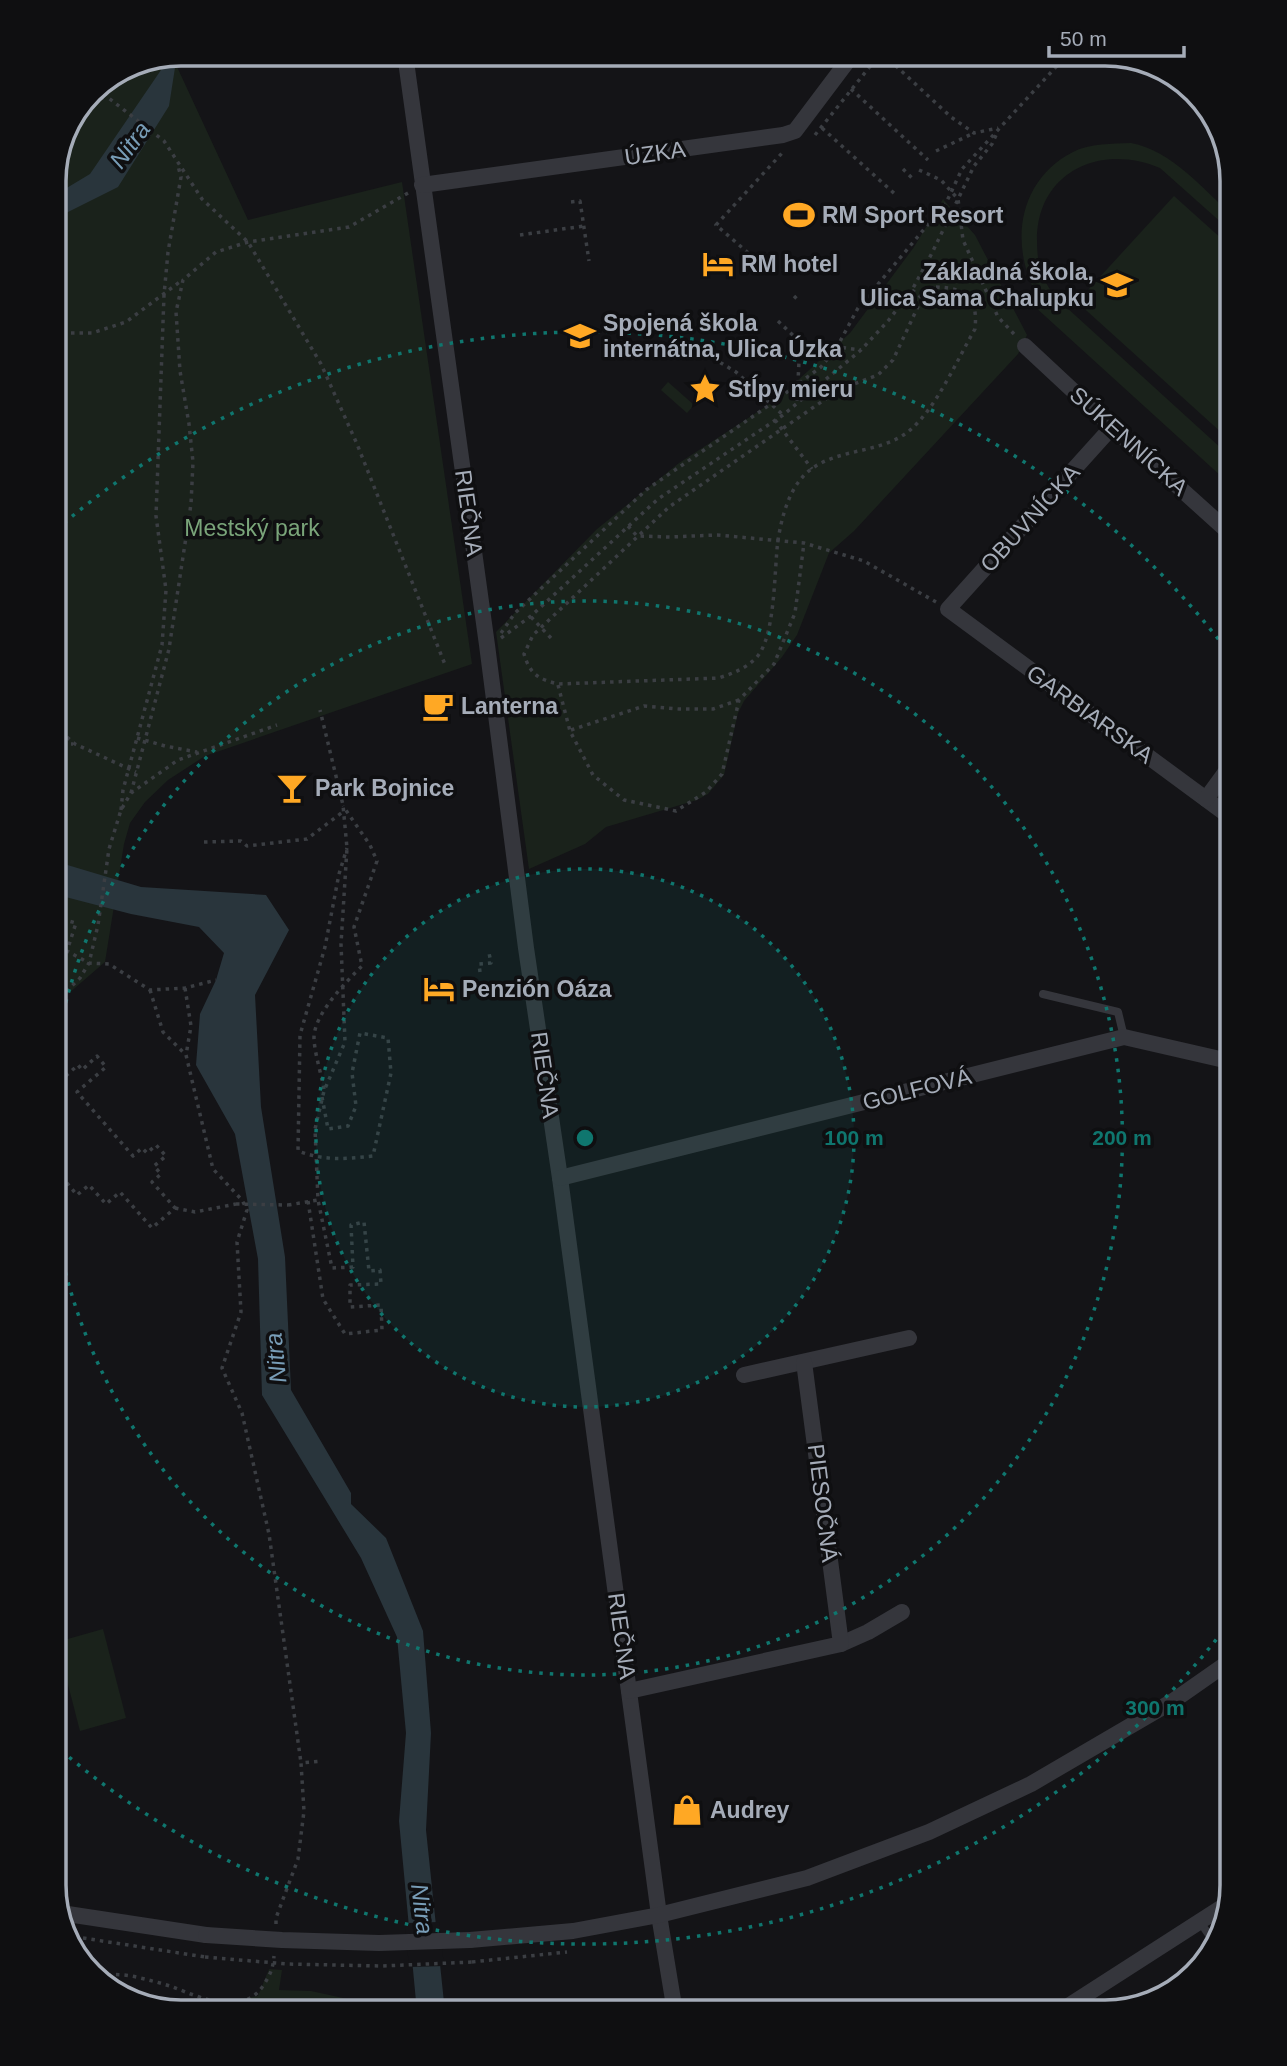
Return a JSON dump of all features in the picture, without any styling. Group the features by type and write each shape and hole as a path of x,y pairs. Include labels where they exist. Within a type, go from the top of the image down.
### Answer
{"street":[{"name":"RIEČNA","path":"407,66 659,1915 673,2000"},
{"name":"ÚZKA","path":"422,185 783,135 795,131 844,67"},
{"name":"SÚKENNÍCKA","path":"1026,346 1220,524"},
{"name":"OBUVNÍCKA","path":"948,609 1112,427"},
{"name":"GARBIARSKA","path":"948,609 1220,809"},
{"path":"1206,799 1220,780"},
{"name":"GOLFOVÁ","path":"560,1178 1124,1037 1220,1059"},
{"path":"744,1374 909,1338"},
{"name":"PIESOČNÁ","path":"804,1362 841,1644"},
{"path":"629,1691 841,1644 902,1612"},
{"path":"70,1914 206,1935 379,1943 470,1940 573,1931 659,1915 807,1878 929,1832 1031,1784 1173,1701 1220,1668"},
{"path":"1078,2000 1218,1910"}],"lane":[{"path":"1043,994 1118,1012 1124,1037"},
{"path":"1200,1922 1209,1935"}],"path":[{"path":"813,137 870,67"},
{"path":"895,67 974,134"},
{"path":"1000,128 992,144 974,166 912,290 861,350 775,421 658,499 531,616 496,641 515,613 646,490 821,367 837,347 858,309 946,203 962,169 1056,67"},
{"path":"851,89 928,160"},
{"path":"106,96 164,141 202,199 248,242 321,363 357,444 446,667"},
{"path":"822,128 896,195"},
{"path":"936,151 974,134 1000,128"},
{"path":"761,264 716,225 788,147"},
{"path":"67,991 80,978 89,963 98,925 109,849 162,646 166,590 156,516 164,295 168,252 181,177 177,161"},
{"path":"903,169 912,178"},
{"path":"919,170 941,180 958,198 963,240 998,317 1026,346"},
{"path":"67,333 92,333 126,322 216,252 248,242 349,227 422,185"},
{"path":"571,202 580,201 589,261"},
{"path":"520,235 584,226"},
{"path":"820,267 825,272"},
{"path":"121,810 131,793 169,649 191,504 193,462 180,372 176,312 183,280"},
{"path":"936,287 953,288 970,297 976,313 975,329 926,415 908,432 882,446 839,455 812,468 795,486 784,510 778,540 769,632 758,657 741,670 719,678 558,684 544,680 529,669 524,654 533,635 669,507 840,389 878,375 893,360 922,298 936,287"},
{"path":"912,290 922,298"},
{"path":"794,296 799,301"},
{"path":"778,321 800,342 861,350"},
{"path":"797,402 800,342"},
{"path":"691,345 736,372 783,415"},
{"path":"775,421 812,468"},
{"path":"628,526 637,536 717,534 804,542 864,561 948,609"},
{"path":"570,731 644,706 713,709 738,700 775,663 795,613 804,542"},
{"path":"531,616 551,638"},
{"path":"558,684 570,731 593,775 624,800 676,811 706,792 722,774 738,700"},
{"path":"308,1201 323,1299 345,1334 383,1330 381,1305 350,1307 350,1285 381,1284 380,1270 369,1271 364,1222 351,1225 353,1267 332,1268 318,1200 315,1129 324,1091 345,1042 341,944 347,848 343,808 320,710"},
{"path":"131,793 178,760 277,724"},
{"path":"67,737 75,744 136,772"},
{"path":"137,738 200,752"},
{"path":"67,744 75,744"},
{"path":"204,842 240,841 247,846 307,839 343,808"},
{"path":"324,1091 314,1037 318,1021 343,984 362,966 354,927 377,861 370,845 343,808"},
{"path":"322,1097 327,1129 348,1126 356,1106 352,1073 360,1033 388,1038 391,1073 373,1156 339,1160 315,1157 298,1151 300,1035 325,947 339,874 347,848"},
{"path":"67,920 76,923 67,951 89,963 109,964 150,990 185,988 216,980"},
{"path":"480,972 479,964 491,963 489,953"},
{"path":"185,988 191,1026 186,1055 213,1169 242,1200 247,1210 237,1242 240,1312 222,1368 242,1413 269,1534 301,1763 304,1811 298,1859 276,1918"},
{"path":"150,990 163,1032 186,1055"},
{"path":"66,1075 78,1065 82,1070 97,1056 106,1067 77,1092 133,1156 142,1148 147,1153 156,1145 166,1156 154,1167 161,1174 152,1182 175,1208 195,1212 236,1204 288,1205 318,1200"},
{"path":"66,1182 77,1195 89,1185 106,1204 120,1192 152,1228 175,1208"},
{"path":"301,1763 322,1761"},
{"path":"83,1938 205,1958 287,1964 472,1962 567,1952"},
{"path":"247,1999 258,1993 273,1970"},
{"path":"110,1974 133,1976 206,1999"}],"green space":[{"name":"Mestský park","path":"177,66 248,220 402,182 472,664 205,756 168,780 145,802 130,823 124,844 105,962 67,995 67,174 70,152 78,131 90,112 106,95 124,82 145,73"},
{"path":"1131,143 1146,147 1173,162 1220,204 1220,221 1160,168 1138,161 1116,159 1096,162 1077,169 1061,180 1048,196 1040,216 1037,240 1044,280 1054,296 1220,447 1220,475 1034,306 1037,295 1023,256 1022,235 1030,196 1040,179 1055,164 1073,152 1101,144"},
{"path":"1174,196 1220,237 1220,431 1077,302"},
{"path":"943,199 975,235 1027,335 1018,354 854,531 829,553 797,635 744,701 738,713 724,775 708,794 697,800 606,827 585,844 529,869 496,632 597,529 679,463 776,400 850,333 914,247"},
{"path":"668,382 694,405 687,413 661,390"},
{"path":"103,1629 126,1718 80,1731 66,1677 66,1639"},
{"path":"269,1969 282,1970 279,1990 311,1991 349,1999 240,1999 258,1996"}],"water":[{"name":"Nitra","path":"175,66 169,106 118,187 67,213 67,188 90,174 161,70"},
{"name":"Nitra","path":"67,865 141,887 266,895 289,930 255,995 261,1107 285,1257 291,1390 351,1493 351,1504 386,1538 423,1631 431,1733 426,1830 444,1999 416,1999 399,1821 406,1733 397,1637 361,1558 262,1395 258,1259 235,1134 196,1065 200,1014 216,980 224,953 199,927 131,914 67,897"}],"pier":[{"path":"439,1922 444,1966 409,1967 405,1923"}],"place":[{"name":"RM Sport Resort","path":"799,215"},
{"name":"RM hotel","path":"718,264"},
{"name":"Základná škola, Ulica Sama Chalupku","path":"1117,285"},
{"name":"Spojená škola internátna, Ulica Úzka","path":"580,336"},
{"name":"Stĺpy mieru","path":"705,389"},
{"name":"Lanterna","path":"438,706"},
{"name":"Park Bojnice","path":"292,788"},
{"name":"Penzión Oáza","path":"439,989"},
{"name":"Audrey","path":"687,1810"}]}
